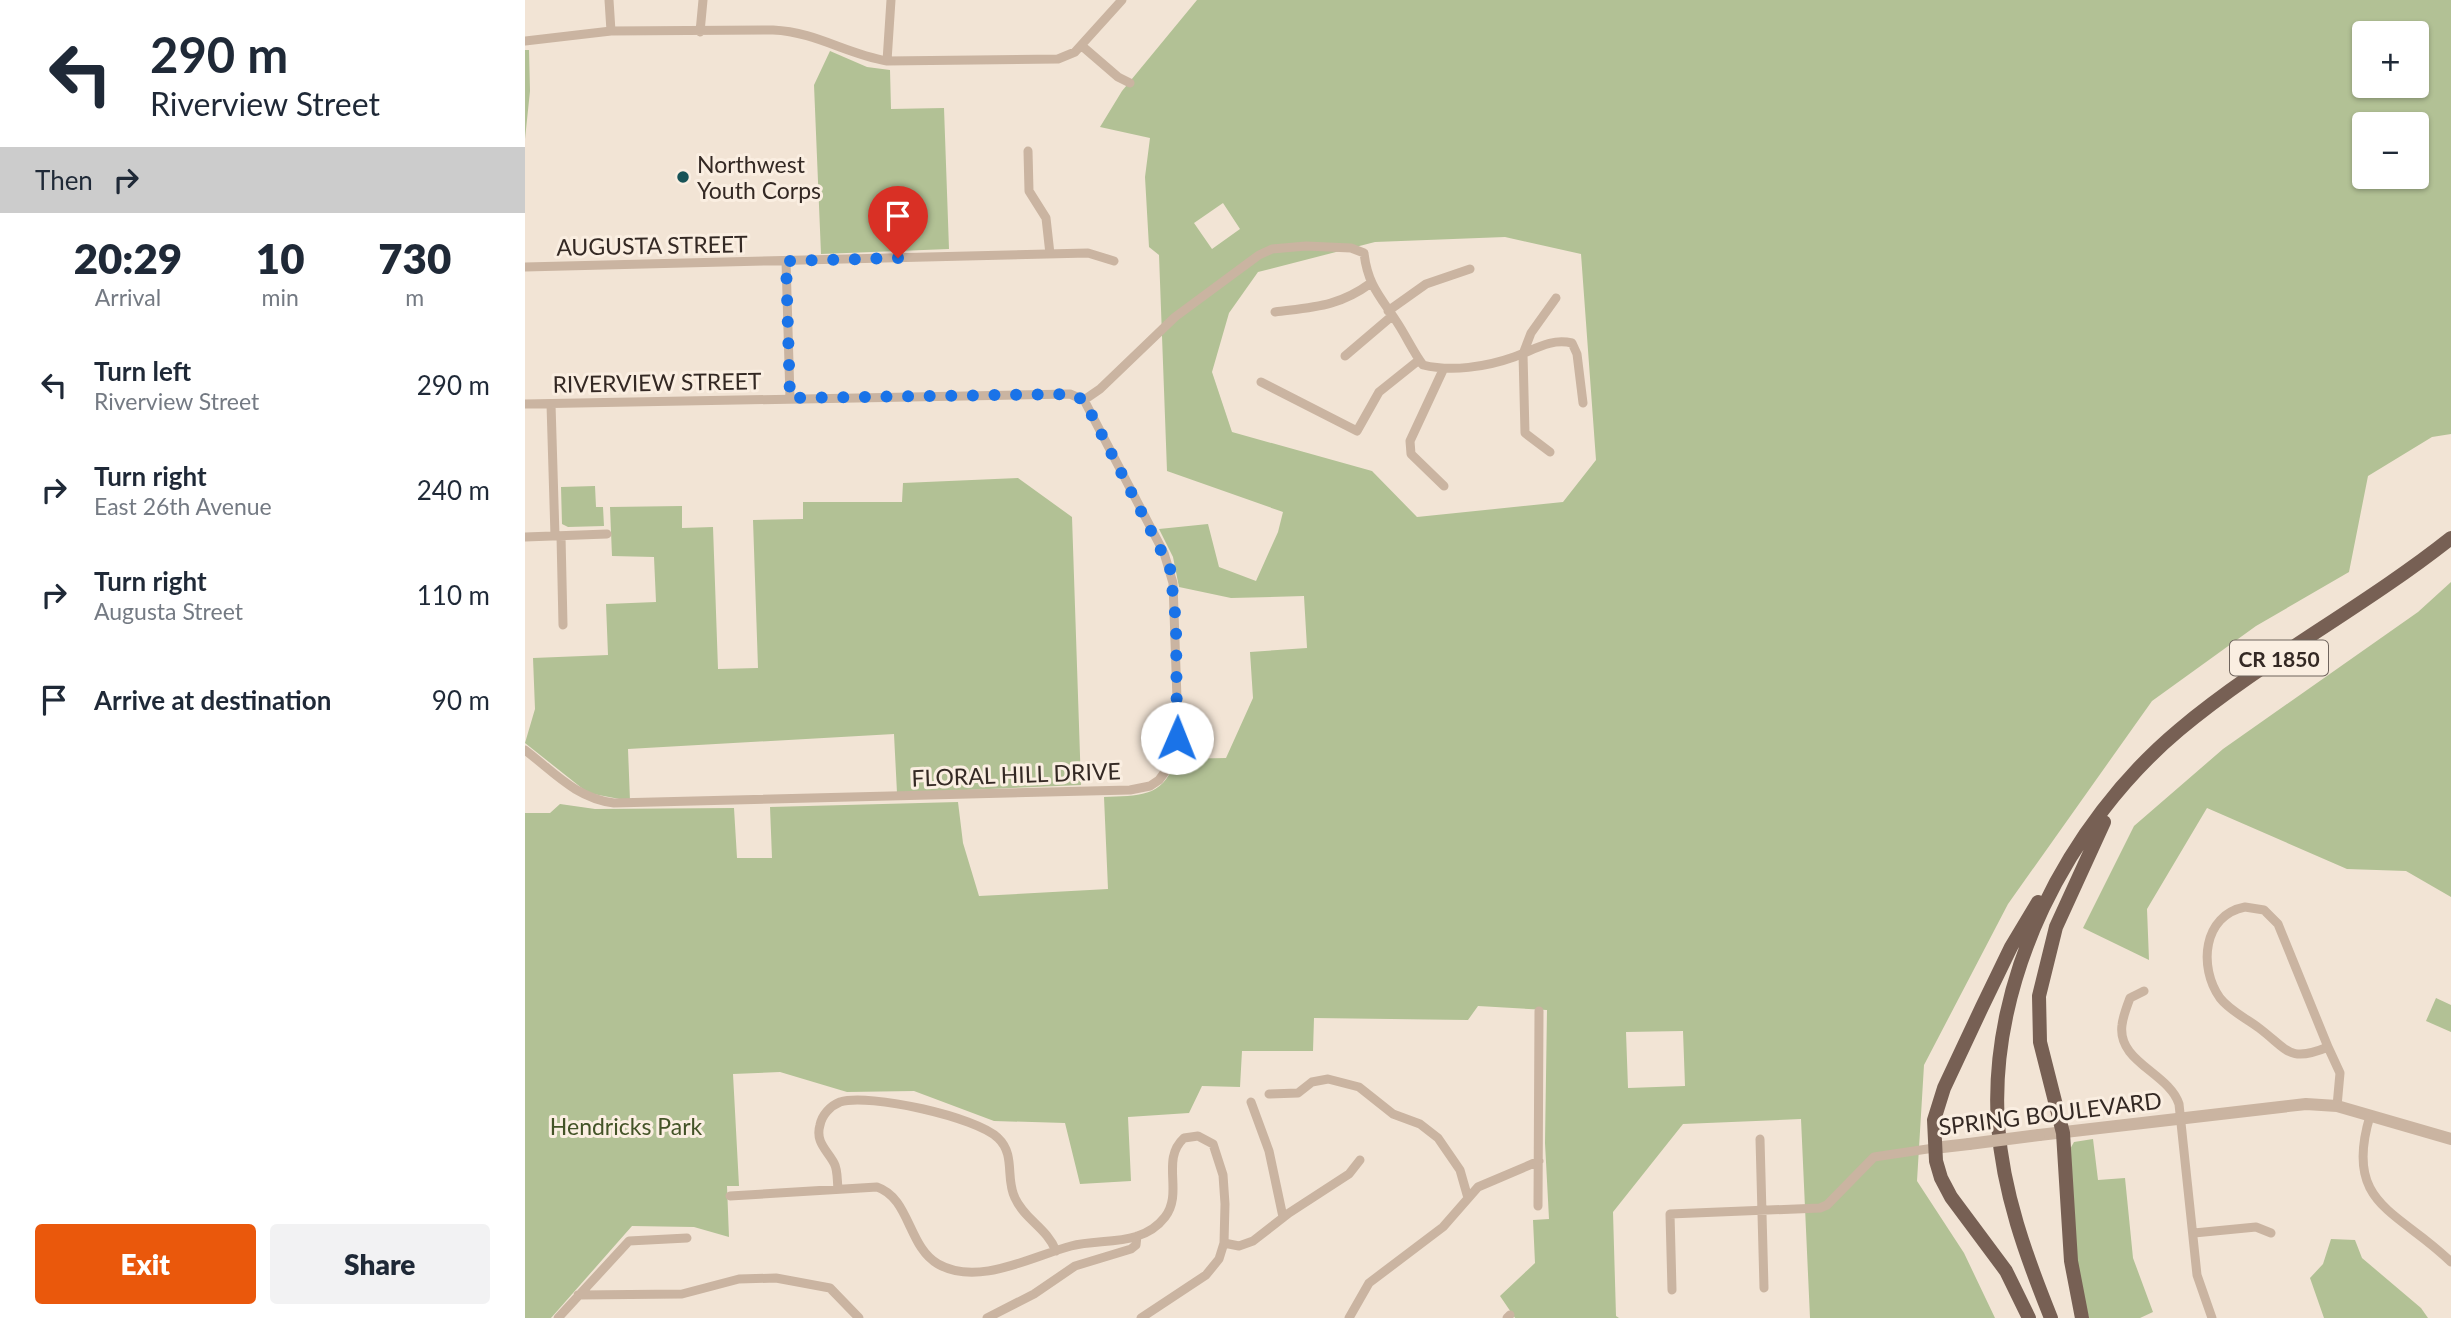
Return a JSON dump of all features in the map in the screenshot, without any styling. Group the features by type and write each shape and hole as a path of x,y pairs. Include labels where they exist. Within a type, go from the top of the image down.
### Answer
{"main road":[{"name":"CR 1850","path":"2051,1318 2028,1257 2005,1172 1997,1101 2003,1034 2031,939 2066,864 2118,792 2169,738 2207,708 2451,538"},
{"path":"2082,1318 2071,1262 2063,1133 2040,1042 2042,978 2066,900 2118,792"},
{"path":"2029,1318 2005,1271 1951,1197 1941,1178 1934,1148 1934,1120 1944,1087 2011,947 2066,864"}],"street":[{"path":"609,0 611,31"},
{"path":"700,32 703,0"},
{"path":"887,61 891,0"},
{"path":"525,41 611,31 798,31 870,58 887,61 1047,60 1067,56 1082,46 1122,0"},
{"path":"1082,46 1118,78 1130,83"},
{"path":"1028,151 1029,191 1046,218 1050,254"},
{"path":"1084,400 1100,389 1175,317 1259,255 1272,249 1306,246 1352,248 1363,253 1371,283 1423,365 1443,370 1492,363 1550,342 1571,343 1577,354 1583,403"},
{"name":"AUGUSTA STREET","path":"525,267 1088,253 1114,261"},
{"path":"786,261 790,398"},
{"path":"1345,356 1389,313 1426,284 1470,269"},
{"path":"1275,312 1336,303 1349,299 1371,283"},
{"path":"1550,453 1525,433 1523,354 1531,333 1556,298"},
{"path":"1261,382 1357,431 1379,392 1419,360"},
{"path":"1443,370 1410,441 1411,454 1444,486"},
{"name":"RIVERVIEW STREET","path":"525,404 1070,394 1084,400"},
{"name":"FLORAL HILL DRIVE","path":"525,750 573,790 596,800 614,803 1130,790 1150,786 1167,769 1178,728 1173,583 1164,553 1084,400"},
{"path":"551,404 563,625"},
{"path":"525,537 607,534"},
{"path":"2329,1047 2307,1056 2288,1052 2221,998 2207,967 2207,949 2216,925 2231,910 2264,910 2278,924 2340,1073 2337,1106"},
{"path":"2144,991 2130,998 2121,1026 2124,1044 2175,1093 2181,1119 2200,1291 2212,1318"},
{"path":"1538,1206 1539,1011"},
{"path":"1269,1094 1298,1093 1313,1082 1328,1079 1359,1087 1393,1114 1425,1127 1438,1138 1460,1170 1468,1198"},
{"path":"838,1189 837,1170 819,1136 820,1122 830,1108 852,1101 901,1104 943,1113 987,1130 1004,1144 1009,1154 1014,1195 1027,1216 1047,1232 1056,1251"},
{"path":"1251,1102 1269,1151 1283,1217"},
{"name":"SPRING BOULEVARD","path":"1672,1290 1670,1214 1820,1208 1827,1205 1874,1157 2292,1105 2337,1106 2451,1139"},
{"path":"2370,1116 2363,1140 2362,1162 2369,1190 2386,1211 2451,1262"},
{"path":"730,1196 870,1187 887,1192 923,1251 946,1268 1002,1268 1056,1251 1137,1236 1154,1228 1171,1206 1175,1148 1184,1138 1198,1136 1213,1144 1220,1161 1225,1204 1224,1243 1219,1259 1206,1275 1141,1318"},
{"path":"1759,1139 1764,1288"},
{"path":"1224,1243 1245,1245 1349,1174 1360,1160"},
{"path":"1349,1318 1369,1283 1443,1227 1478,1187 1493,1178 1539,1161"},
{"path":"2194,1233 2256,1227 2271,1233"},
{"path":"987,1318 1034,1294 1075,1266 1131,1249 1136,1245 1137,1236"},
{"path":"558,1318 629,1241 687,1238"},
{"path":"578,1295 682,1294 739,1279 776,1278 830,1288 859,1318"}],"green space":[{"name":"Hendricks Park","path":"1197,0 2451,0 2451,434 2432,437 2368,476 2349,572 2256,626 2152,701 2008,904 1924,1065 1917,1181 1964,1253 1995,1318 1810,1318 1801,1119 1683,1124 1613,1212 1616,1316 1619,1318 1515,1318 1500,1296 1535,1263 1533,1220 1549,1219 1545,1143 1547,1010 1478,1006 1468,1020 1314,1018 1313,1051 1242,1051 1240,1087 1202,1086 1189,1113 1128,1117 1131,1181 1080,1184 1065,1123 994,1121 914,1091 847,1092 780,1072 733,1074 739,1186 727,1186 729,1237 694,1227 632,1226 551,1318 525,1318 525,813 550,813 560,804 595,809 734,808 737,858 772,858 770,807 958,802 963,843 979,896 1108,889 1104,797 1139,795 1157,788 1171,772 1176,759 1226,758 1253,698 1250,652 1307,648 1304,596 1231,598 1179,587 1173,557 1159,529 1208,524 1219,567 1256,581 1278,532 1283,512 1167,471 1159,255 1149,247 1145,177 1150,138 1100,127 1122,91","holes":["1223,203 1240,229 1212,249 1194,223","1505,237 1581,254 1596,460 1563,502 1417,517 1372,471 1232,432 1212,372 1229,313 1258,272 1375,242","1683,1031 1685,1086 1628,1088 1626,1032"]},
{"path":"525,50 529,50 530,91 525,139"},
{"path":"830,51 867,67 890,70 891,109 944,108 949,249 821,254 814,85"},
{"path":"1018,478 1072,517 1081,785 897,793 894,734 628,749 630,801 588,793 525,743 535,709 533,658 608,655 606,604 656,602 654,557 612,556 610,507 682,506 682,528 713,527 718,669 758,668 753,520 803,519 803,502 902,502 903,483"},
{"path":"595,486 596,507 603,507 604,526 568,527 562,524 561,487"},
{"path":"2451,582 2451,897 2406,871 2347,869 2207,808 2147,909 2149,960 2083,928 2134,826 2223,749 2418,612"},
{"path":"2436,998 2451,1005 2451,1032 2426,1021"},
{"path":"2093,1139 2098,1180 2125,1178 2133,1258 2153,1312 2140,1318 2089,1318 2077,1256 2069,1151 2074,1142"},
{"path":"2331,1239 2355,1240 2362,1258 2421,1308 2428,1318 2324,1318 2310,1278 2323,1264"}],"place":[{"name":"Northwest Youth Corps","path":"683,177"}],"route":[{"path":"898,258 786,261 790,398 1070,394 1084,400 1170,568 1176,622 1177,738"}]}
